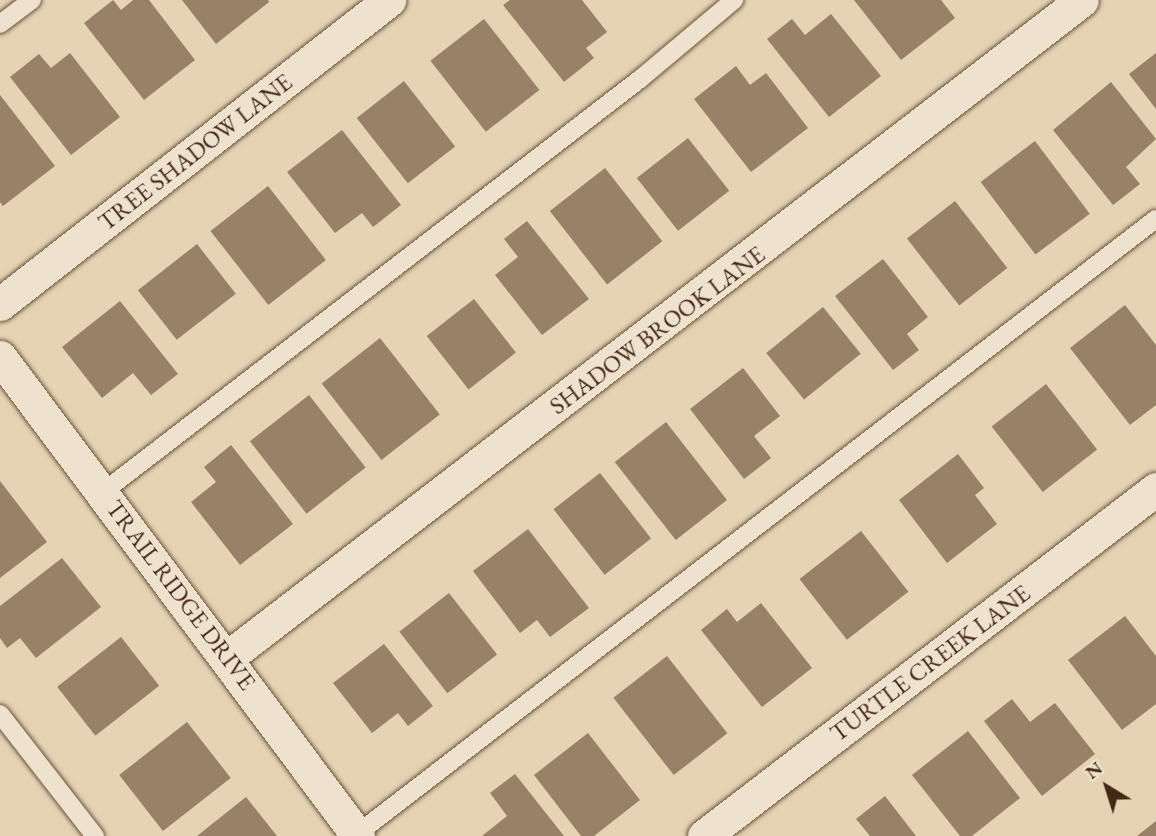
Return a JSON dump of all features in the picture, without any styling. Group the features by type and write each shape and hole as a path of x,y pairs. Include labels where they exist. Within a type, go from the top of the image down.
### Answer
{"street":[{"name":"TREE SHADOW LANE","path":"0,304 389,0"},
{"name":"SHADOW BROOK LANE","path":"228,657 1082,0"},
{"name":"TRAIL RIDGE DRIVE","path":"0,357 228,657 358,835"},
{"name":"TURTLE CREEK LANE","path":"704,836 1156,489"}],"lane":[{"path":"0,24 32,0"},
{"path":"103,492 640,79 734,0"},
{"path":"358,835 1156,219"},
{"path":"0,714 95,836"}],"building":[{"path":"113,0 121,10 133,0 149,0 195,60 144,100 84,23"},
{"path":"182,0 268,0 269,2 216,44"},
{"path":"510,0 582,0 607,32 586,48 594,58 564,82 503,5"},
{"path":"854,0 941,0 955,18 901,60"},
{"path":"831,14 881,76 829,117 767,39 792,19 805,35"},
{"path":"484,19 539,90 486,132 430,61"},
{"path":"70,53 120,117 71,155 10,77 39,54 51,68"},
{"path":"1156,53 1156,109 1129,74"},
{"path":"736,66 750,85 766,73 808,128 751,172 694,99"},
{"path":"404,81 455,146 408,183 357,118"},
{"path":"1111,82 1156,139 1126,167 1140,184 1113,205 1053,130"},
{"path":"0,95 55,166 3,206 0,202"},
{"path":"342,130 401,205 373,227 362,213 335,233 287,172"},
{"path":"688,138 729,191 678,231 637,178"},
{"path":"1035,141 1090,214 1035,255 981,182"},
{"path":"605,168 662,241 607,284 550,211"},
{"path":"268,186 326,260 268,305 210,231"},
{"path":"955,201 1007,268 959,306 907,239"},
{"path":"527,221 589,299 542,335 495,275 518,257 504,239"},
{"path":"197,244 236,294 177,340 138,290"},
{"path":"883,259 928,317 907,334 919,350 893,370 835,296"},
{"path":"474,299 516,353 469,390 427,336"},
{"path":"120,301 178,374 151,395 133,373 102,398 62,347"},
{"path":"1125,305 1156,345 1156,405 1130,425 1070,348"},
{"path":"823,307 861,354 804,400 766,353"},
{"path":"380,338 440,414 381,460 322,384"},
{"path":"743,368 780,416 754,436 771,458 744,479 690,409"},
{"path":"1046,384 1097,449 1043,492 992,426"},
{"path":"309,395 366,467 307,514 250,441"},
{"path":"666,422 727,500 676,540 615,462"},
{"path":"231,445 293,524 240,565 191,502 216,482 204,467"},
{"path":"958,454 984,488 975,495 997,524 947,563 899,500"},
{"path":"600,473 651,538 605,575 554,509"},
{"path":"0,481 47,542 0,578"},
{"path":"528,529 589,608 550,637 537,620 520,633 473,571"},
{"path":"861,531 908,592 847,640 800,579"},
{"path":"62,558 101,607 36,658 20,638 7,648 0,638 0,606"},
{"path":"449,593 497,654 447,693 399,632"},
{"path":"761,603 812,668 762,707 701,630 727,609 737,622"},
{"path":"1125,616 1156,656 1156,704 1122,730 1068,660"},
{"path":"121,637 159,686 95,736 57,687"},
{"path":"384,644 433,706 408,726 398,713 372,733 333,683"},
{"path":"667,656 727,733 674,775 613,698"},
{"path":"1012,699 1030,722 1055,703 1095,754 1042,796 984,721"},
{"path":"187,722 231,778 163,831 119,775"},
{"path":"968,731 1020,798 972,836 960,836 912,775"},
{"path":"588,733 640,800 594,836 581,836 534,775"},
{"path":"515,774 564,836 482,836 507,816 490,793"},
{"path":"885,796 916,836 870,836 856,819"},
{"path":"246,797 277,836 197,836"},
{"path":"1156,821 1156,836 1137,836"}]}
